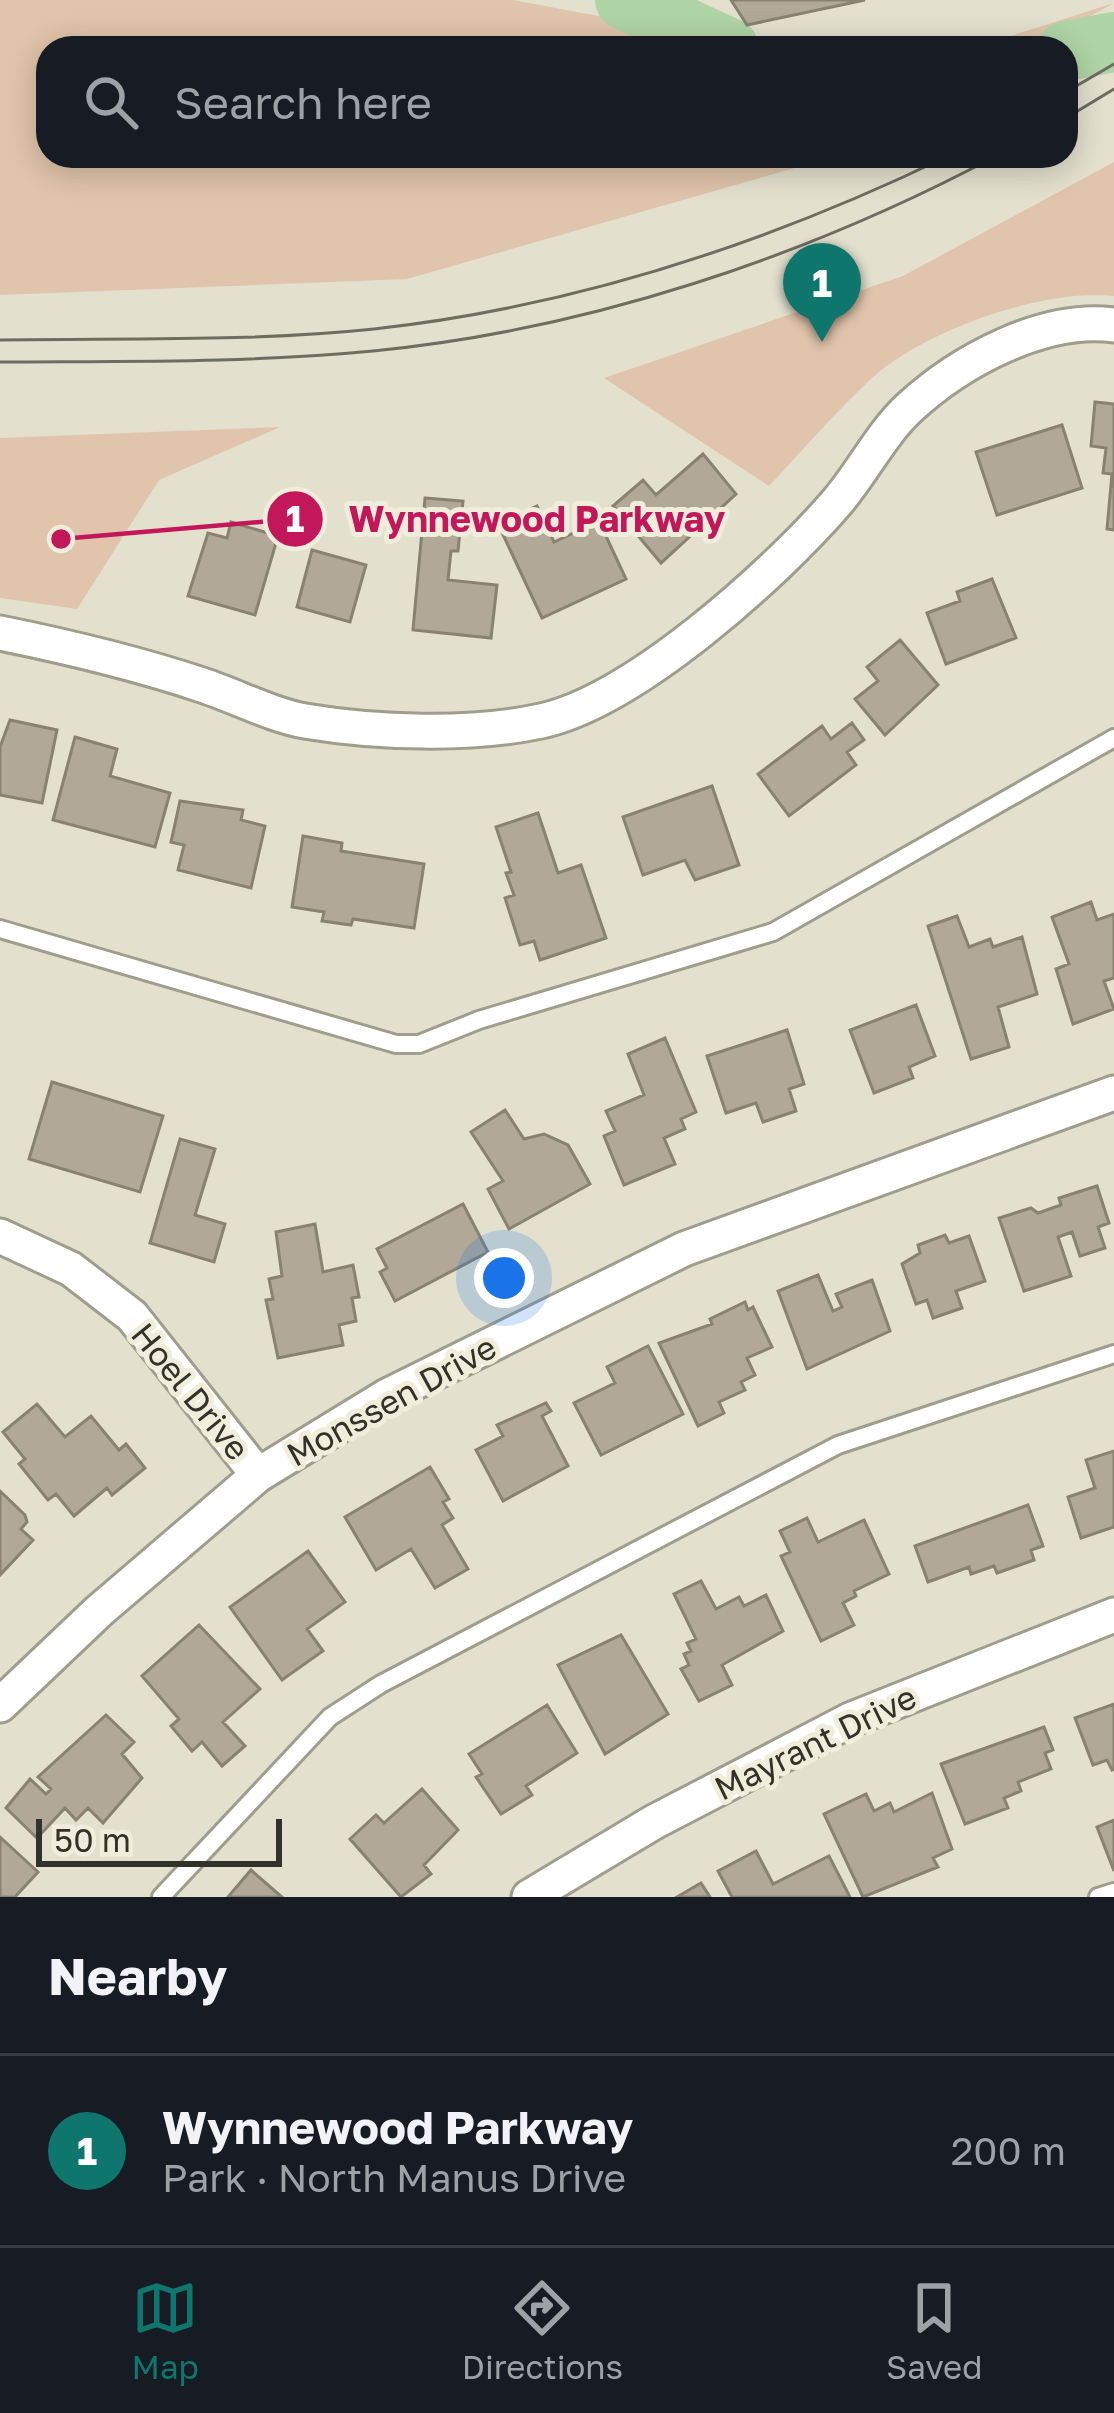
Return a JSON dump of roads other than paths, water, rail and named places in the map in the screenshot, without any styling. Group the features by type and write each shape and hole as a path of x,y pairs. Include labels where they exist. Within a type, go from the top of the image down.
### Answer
{"street":[{"path":"0,633 79,649 303,721 473,732 543,721 587,707 710,623 785,557 837,501 908,409 960,372 1021,337 1114,325"},
{"name":"Monssen Drive","path":"0,1705 99,1611 258,1475 387,1396 684,1249 1114,1093"},
{"name":"Hoel Drive","path":"0,1236 71,1269 132,1316 258,1475"},
{"name":"Mayrant Drive","path":"529,1897 654,1822 852,1719 1114,1615"}],"lane":[{"path":"0,929 397,1044 419,1044 479,1020 773,932 1114,738"},
{"path":"160,1897 330,1717 381,1684 838,1445 1114,1354"},
{"path":"1098,1897 1114,1892"}],"waterway":[{"path":"625,0 703,36"},
{"path":"1078,49 1114,42"}],"tram line":[{"path":"1078,85 1114,64"},
{"path":"1078,111 1114,89"},
{"path":"0,340 234,338 449,319 596,288 668,267 810,217 922,168"},
{"path":"0,362 326,355 454,341 534,326 615,307 772,257 972,168"}],"place":[{"name":"Wynnewood Parkway","path":"822,342"},
{"name":"Wynnewood Parkway","path":"61,539"}]}
